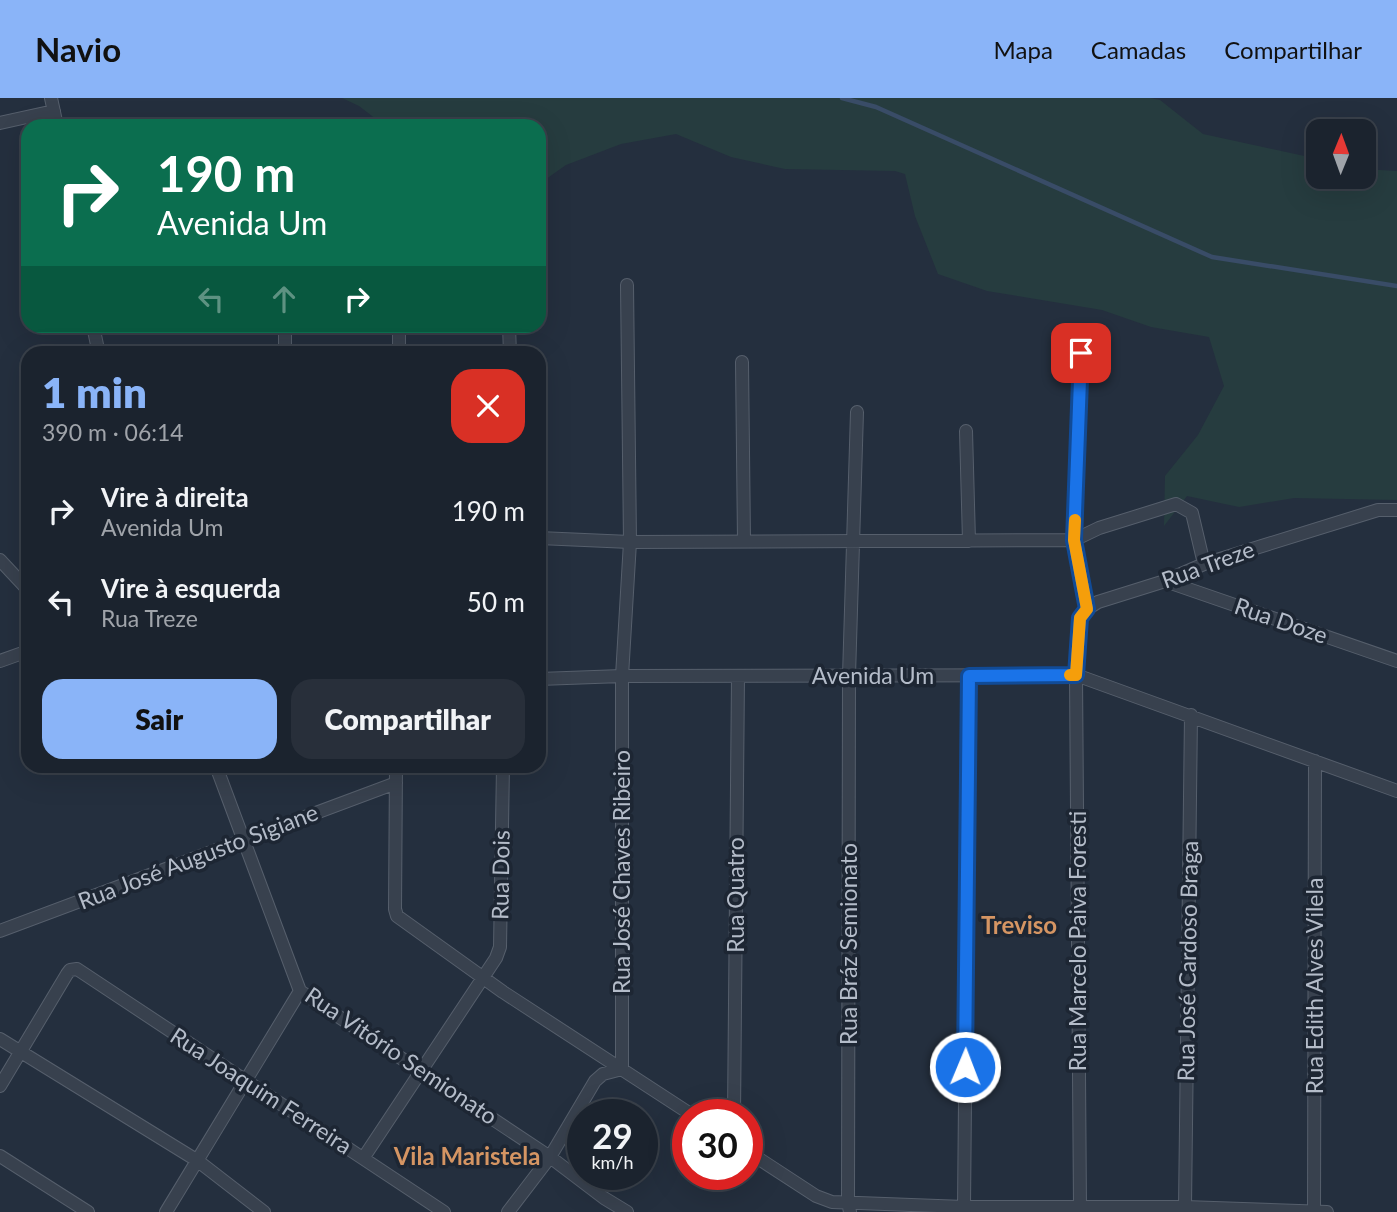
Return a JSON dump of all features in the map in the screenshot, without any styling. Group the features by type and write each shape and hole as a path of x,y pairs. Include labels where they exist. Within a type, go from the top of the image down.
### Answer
{"street":[{"path":"0,122 53,105"},
{"name":"Rua José Chaves Ribeiro","path":"622,1069 622,676 631,542 627,285"},
{"path":"1076,675 1080,618 1087,609 1074,540 1081,353"},
{"path":"742,362 744,541"},
{"name":"Rua Bráz Semionato","path":"849,1207 849,676 856,412"},
{"path":"966,431 969,541"},
{"path":"546,538 631,542 1074,540 1099,528 1176,504 1192,513 1204,564"},
{"name":"Rua Treze","path":"1087,609 1098,602 1165,581 1204,564 1378,510 1397,510"},
{"path":"0,560 21,582"},
{"name":"Rua Doze","path":"1165,581 1397,661"},
{"path":"0,661 21,654"},
{"name":"Avenida Um","path":"546,679 622,676 1076,675 1397,791"},
{"name":"Rua Marcelo Paiva Foresti","path":"1076,675 1080,1207"},
{"name":"Rua Quatro","path":"734,1099 738,676"},
{"path":"964,1207 969,676"},
{"name":"Rua José Cardoso Braga","path":"1185,1207 1191,715"},
{"name":"Rua Edith Alves Vilela","path":"1314,1212 1315,761"},
{"name":"Rua Vitório Semionato","path":"219,773 300,990 550,1157 627,1212"},
{"path":"396,773 397,916 484,979 672,1102"},
{"name":"Rua Dois","path":"364,1157 484,979 500,947 503,773"},
{"name":"Rua José Augusto Sigiane","path":"0,931 396,783"},
{"name":"Rua Joaquim Ferreira","path":"22,1051 66,974 70,970 77,970 444,1212"},
{"path":"166,1212 300,990"},
{"path":"0,1039 198,1161 264,1212"},
{"path":"0,1086 22,1051"},
{"path":"508,1212 550,1157 595,1081 603,1074 622,1069"},
{"path":"0,1156 88,1212"},
{"path":"763,1161 816,1196 849,1207 1185,1207 1327,1212"}],"green space":[{"path":"342,98 1150,98 1160,100 1203,134 1306,156 1306,189 1376,189 1376,170 1397,171 1397,500 1294,498 1239,507 1187,496 1164,526 1165,476 1198,435 1224,386 1209,337 1151,327 1102,310 987,291 938,274 915,216 905,174 895,171 785,169 731,157 676,134 621,144 566,165 546,179 546,119 376,119 359,106"}],"waterway":[{"path":"842,98 876,107 1212,257 1397,286"}],"slow traffic":[{"path":"1070,675 1076,675 1080,618 1087,609 1074,540 1075,520"}],"district":[{"name":"Treviso","path":"1019,926"},
{"name":"Vila Maristela","path":"467,1157"}],"route":[{"path":"965,1067 969,676 1076,675 1080,618 1087,609 1074,540 1081,353"}]}
